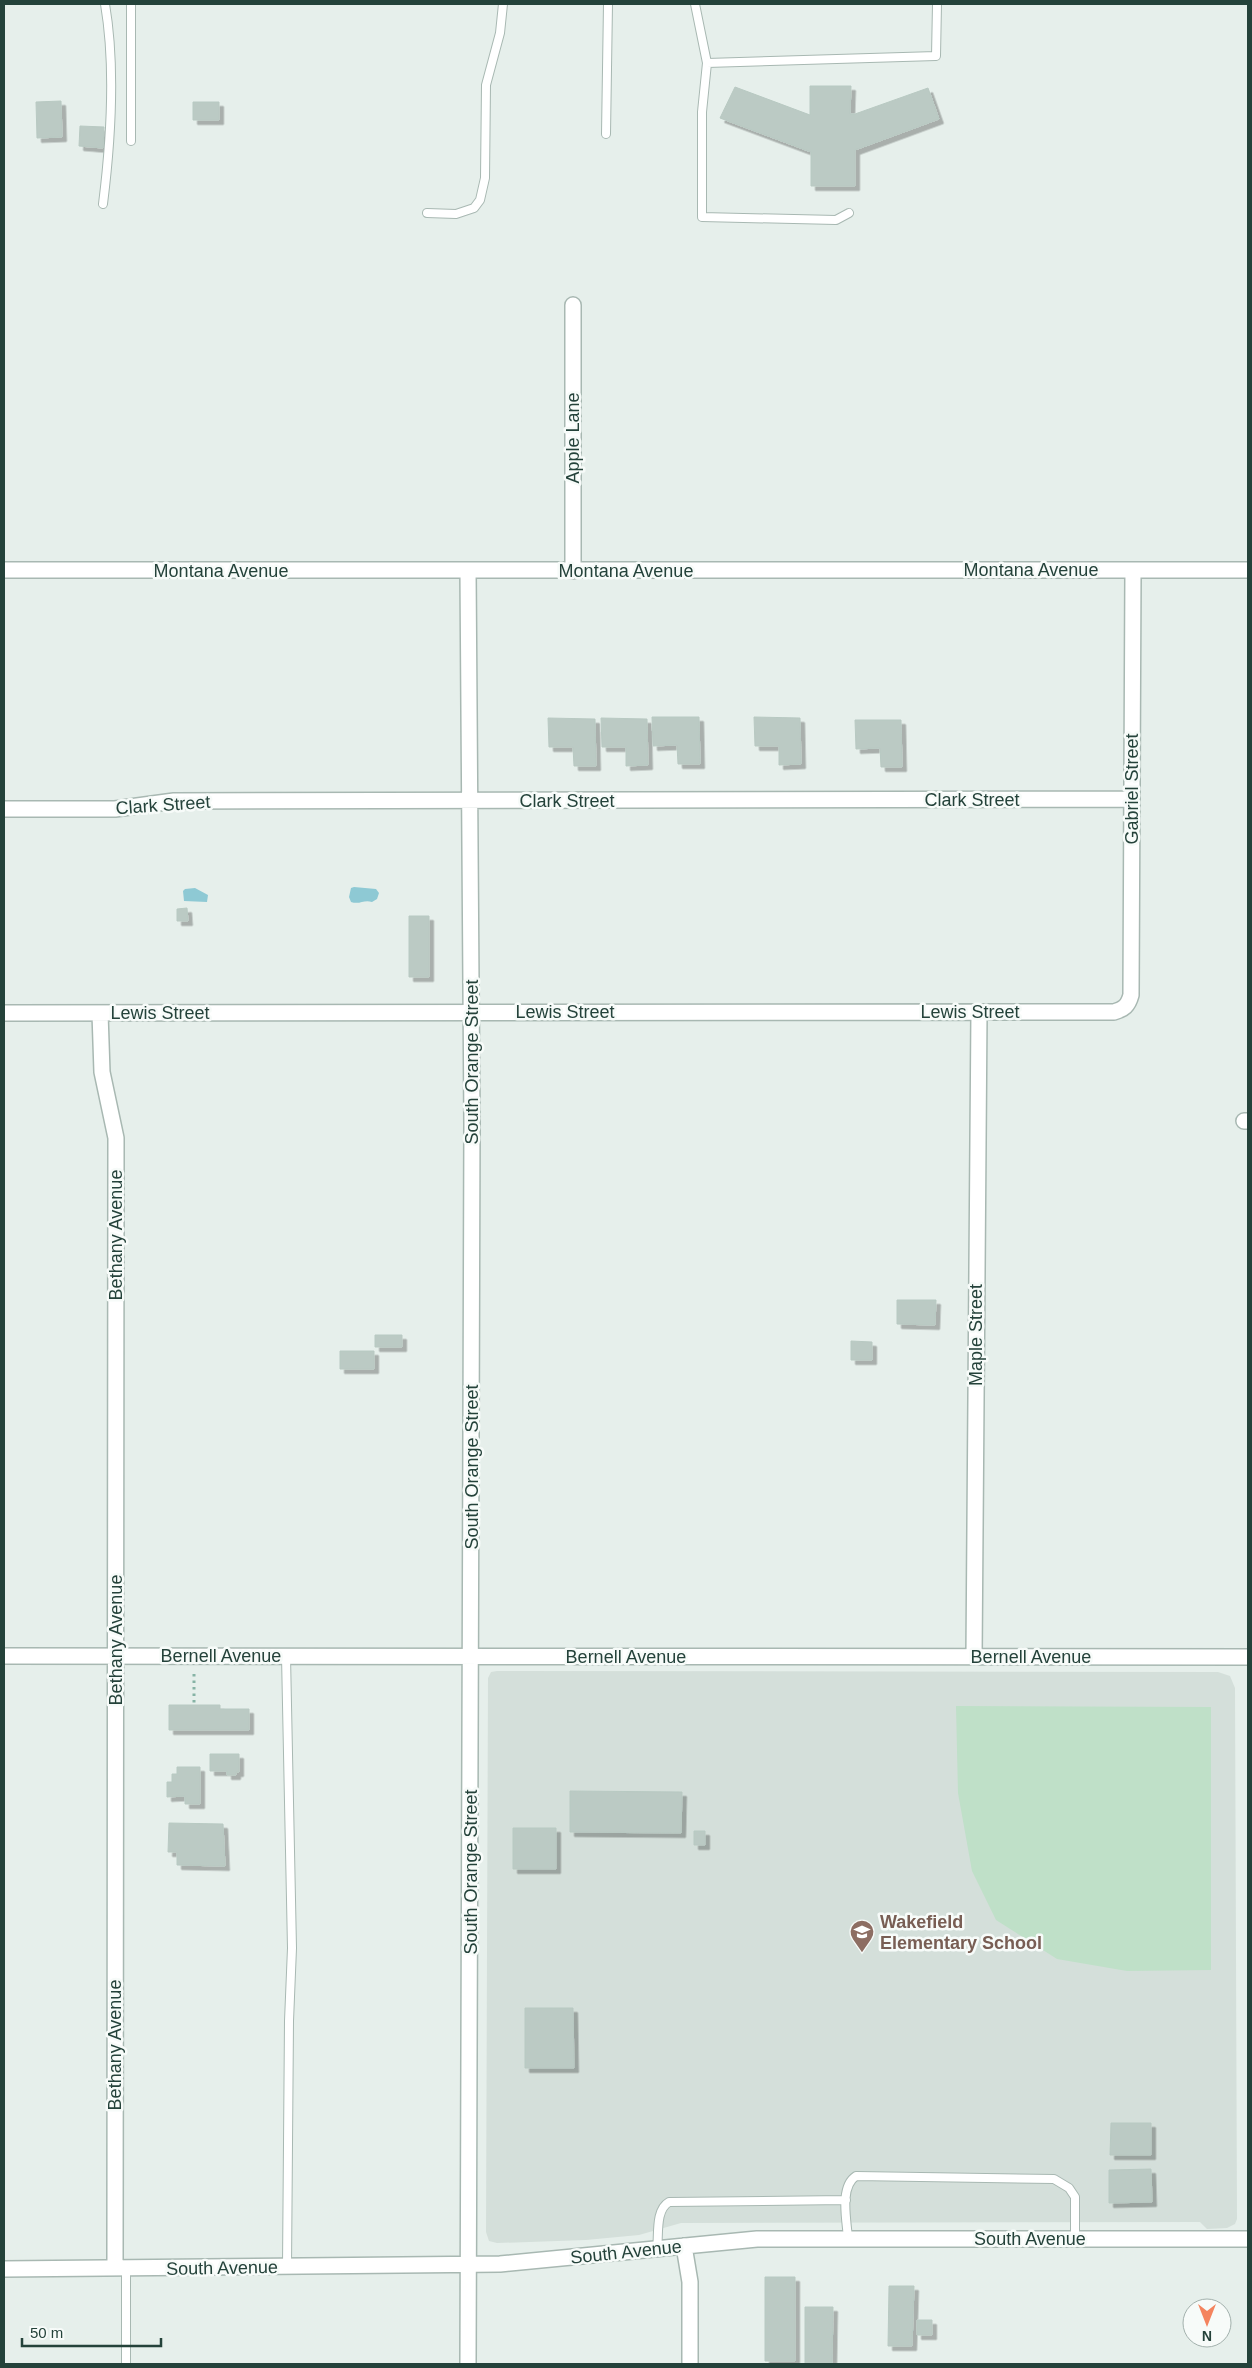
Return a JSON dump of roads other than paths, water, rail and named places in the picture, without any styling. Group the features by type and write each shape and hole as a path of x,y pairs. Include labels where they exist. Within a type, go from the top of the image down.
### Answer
{"street":[{"name":"Apple Lane","path":"573,305 573,571"},
{"name":"Montana Avenue","path":"4,570 1248,570"},
{"name":"South Orange Street","path":"468,570 472,1012 472,1657 468,2364"},
{"name":"Gabriel Street","path":"1126,1007 1130,996 1133,570"},
{"name":"Clark Street","path":"4,809 115,809 174,802 1132,799"},
{"name":"Lewis Street","path":"4,1013 1114,1012 1126,1007"},
{"name":"Maple Street","path":"974,1657 979,1012"},
{"name":"Bethany Avenue","path":"100,1013 102,1072 116,1138 120,2268"},
{"name":"Bernell Avenue","path":"4,1656 1248,1657"},
{"name":"South Avenue","path":"4,2269 469,2265 657,2250 757,2239 1248,2239"},
{"path":"684,2246 690,2282 690,2364"}],"lane":[{"path":"103,204 109,144 110,32 106,4"},
{"path":"131,4 131,141"},
{"path":"427,213 456,214 474,208 480,200 485,178 486,85 500,33 503,4"},
{"path":"606,134 608,4"},
{"path":"695,4 707,63 702,112 702,217 836,220 849,213"},
{"path":"707,63 936,56 937,4"},
{"path":"286,1656 292,1948 289,2021 287,2267"},
{"path":"848,2239 846,2192 850,2180 856,2176 1054,2179 1069,2188 1075,2197 1075,2239"},
{"path":"657,2250 660,2214 663,2205 669,2202 846,2200"},
{"path":"120,2268 126,2364"}],"water":[{"path":"195,888 208,895 207,902 184,901 183,891"},
{"path":"351,888 376,889 379,893 377,899 372,902 351,902 349,897"}],"place":[{"name":"Wakefield Elementary School","path":"862,1953"}]}
